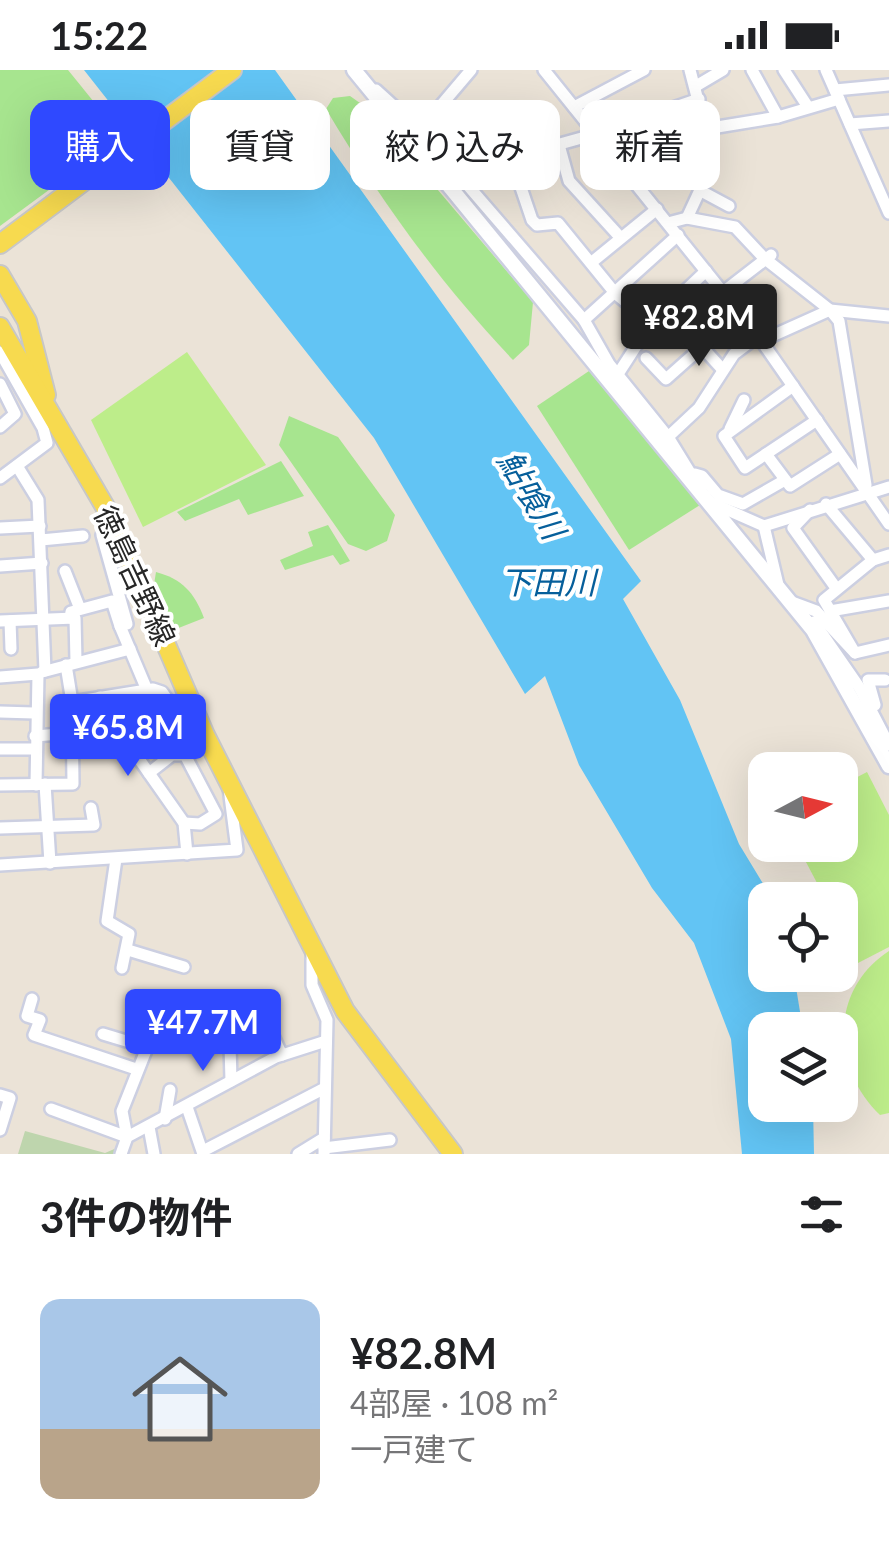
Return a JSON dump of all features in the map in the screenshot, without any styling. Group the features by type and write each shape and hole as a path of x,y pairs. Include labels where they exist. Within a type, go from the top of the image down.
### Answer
{"main road":[{"path":"0,244 232,70"},
{"name":"徳島吉野線","path":"0,275 27,321 50,413"},
{"name":"徳島吉野線","path":"0,327 111,517 211,747 312,950 366,1042 453,1154"}],"street":[{"path":"354,70 387,100"},
{"path":"354,70 697,482 852,684 888,744"},
{"path":"446,100 472,70"},
{"path":"544,70 580,114"},
{"path":"574,107 627,74 644,70"},
{"path":"690,70 700,100"},
{"path":"681,100 698,93 723,70"},
{"path":"752,70 778,117"},
{"path":"784,70 808,107"},
{"path":"826,70 886,198 889,213"},
{"path":"720,131 778,117 837,94 889,85"},
{"path":"850,124 889,122"},
{"path":"580,138 560,144 569,181 619,236"},
{"path":"471,190 584,320 618,374 668,436 697,482"},
{"path":"522,190 537,226 558,223 615,293 650,323"},
{"path":"641,190 760,338 889,524"},
{"path":"687,218 690,204 701,191 730,206"},
{"path":"592,262 656,209"},
{"path":"668,223 687,218 736,227 839,321 867,492"},
{"path":"584,320 678,235"},
{"path":"723,292 768,256"},
{"path":"618,374 650,323 706,271"},
{"path":"674,301 702,347 723,370"},
{"path":"668,436 699,408 734,354 760,338 830,310 889,316"},
{"path":"646,358 666,379 702,347"},
{"path":"0,352 47,442 0,477"},
{"path":"0,384 15,414 0,427"},
{"path":"724,436 793,386"},
{"path":"724,436 744,400"},
{"path":"724,436 745,468 816,420"},
{"path":"766,454 790,486 840,454"},
{"path":"18,466 38,500 44,620 42,673 34,713 50,863"},
{"path":"697,482 702,476 718,495 743,504 785,480"},
{"path":"714,504 764,526 889,487"},
{"path":"819,506 873,560"},
{"path":"819,506 793,528 836,588"},
{"path":"111,517 102,535 127,624 120,626"},
{"path":"0,528 40,526"},
{"path":"764,526 784,595 816,611 856,653"},
{"path":"41,540 83,536"},
{"path":"856,653 824,600 873,560 889,555"},
{"path":"0,566 42,563"},
{"path":"0,785 74,784 71,663 75,614 65,571"},
{"path":"11,649 5,621 44,620 112,601 147,690"},
{"path":"830,612 889,601"},
{"path":"856,653 889,645"},
{"path":"0,677 42,673 130,649"},
{"path":"875,704 868,680 885,680"},
{"path":"852,684 887,721 888,744"},
{"path":"852,684 889,766"},
{"path":"72,702 147,690 162,692 193,736 211,747"},
{"path":"100,697 139,749 149,773 184,824 187,854"},
{"path":"0,712 34,713"},
{"path":"73,749 158,748 170,740 172,729"},
{"path":"0,749 72,732"},
{"path":"149,773 172,755 185,755 216,814 200,824 184,824"},
{"path":"0,866 237,850 229,785"},
{"path":"0,828 98,826 91,808"},
{"path":"116,859 107,921 129,934 122,968"},
{"path":"128,950 184,967"},
{"path":"312,950 312,985 327,1020 324,1147"},
{"path":"32,999 27,1016 40,1020 34,1036 136,1070"},
{"path":"262,1012 282,1055"},
{"path":"121,1154 127,1137 122,1111 158,1020"},
{"path":"103,1034 146,1047"},
{"path":"51,1109 127,1137 282,1055 326,1041"},
{"path":"230,1044 231,1082"},
{"path":"186,1107 203,1152 325,1088"},
{"path":"165,1119 170,1090"},
{"path":"0,1095 10,1098 0,1130"},
{"path":"148,1127 154,1154"},
{"path":"299,1154 324,1147 366,1149 390,1140"}],"green space":[{"path":"0,70 68,70 92,100 30,100 30,190 49,190 0,226"},
{"path":"350,96 356,100 350,100 350,148 330,115 333,98"},
{"path":"378,190 438,190 533,302 529,345 513,360 436,271"},
{"path":"187,352 266,465 143,527 91,420"},
{"path":"589,371 700,505 629,550 537,406"},
{"path":"289,416 338,437 395,515 387,541 366,551 348,544 279,445"},
{"path":"281,461 304,496 248,515 239,499 185,521 177,512"},
{"path":"328,525 350,561 340,565 333,555 285,570 280,560 313,546 308,532"},
{"path":"156,572 186,588 204,618 176,629 153,591"},
{"path":"867,772 889,815 889,947 858,963 858,882 817,882 806,862 858,862 858,777"},
{"path":"889,951 889,1113 880,1115 858,1086 858,1012 846,1012 853,992 858,992 858,982"},
{"path":"25,1131 105,1153 119,1147 118,1154 18,1154"}],"water":[{"name":"下田川","path":"84,70 275,70 296,100 190,100 190,190 330,190 330,147 350,175 350,190 361,190 641,581 623,599 680,700 739,844 762,882 748,882 748,992 797,992 800,1012 748,1012 748,1122 813,1122 814,1154 742,1154 731,1039 694,943 652,888 579,765 545,676 525,694 374,438 170,179 170,100 108,100"}],"water label":[{"name":"鮎喰川","path":"531,495"}]}
